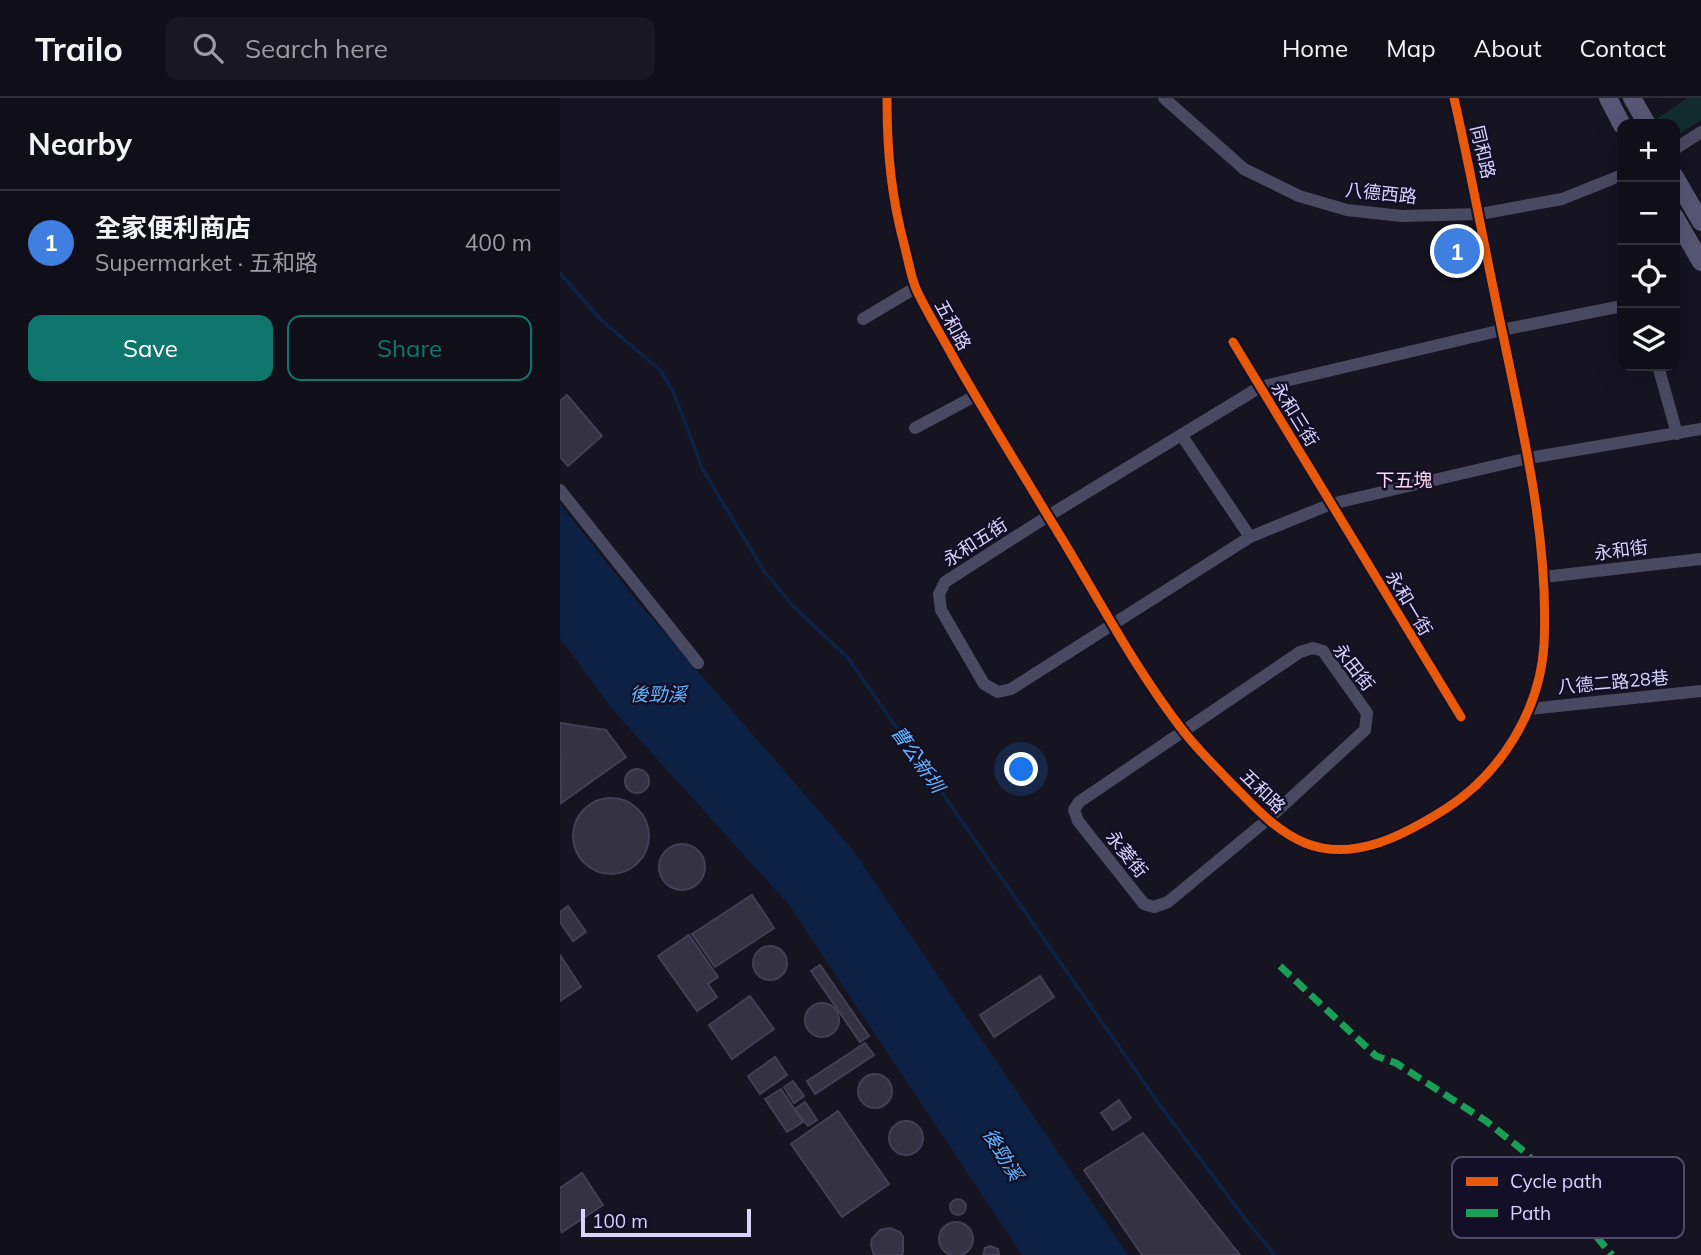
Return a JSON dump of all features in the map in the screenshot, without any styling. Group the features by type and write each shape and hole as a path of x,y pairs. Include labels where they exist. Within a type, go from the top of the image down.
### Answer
{"street":[{"name":"五和路","path":"887,98 889,175 915,288 975,396 1146,679 1182,731 1266,820 1305,843 1338,851 1368,846 1395,837 1460,799 1491,771 1520,729 1536,688 1544,649 1544,577 1529,458 1480,214"},
{"name":"八德西路","path":"1164,98 1244,169 1299,196 1347,210 1402,216 1480,214 1562,199 1617,177"},
{"name":"同和路","path":"1454,98 1480,214"},
{"path":"1608,98 1619,119"},
{"path":"1632,98 1644,119"},
{"path":"1680,146 1701,132"},
{"path":"1678,182 1701,222"},
{"path":"1680,226 1701,262"},
{"path":"863,319 915,288"},
{"name":"永和三街","path":"1048,516 1260,387 1502,330 1617,307"},
{"name":"永和三街","path":"1233,342 1331,504"},
{"path":"1660,371 1677,434"},
{"path":"915,428 975,396"},
{"path":"1112,623 1250,537 1331,504 1529,458 1701,429"},
{"path":"1182,436 1250,537"},
{"path":"560,490 698,663"},
{"name":"永和一街","path":"1331,504 1461,717"},
{"name":"永和五街","path":"1048,516 945,582 939,594 941,610 984,684 998,692 1011,688 1112,623"},
{"name":"永和街","path":"1544,577 1701,559"},
{"name":"永田街","path":"1182,731 1300,652 1312,648 1323,651 1367,713 1365,730 1266,820"},
{"name":"八德二路28巷","path":"1529,709 1701,691"},
{"name":"永菱街","path":"1182,731 1079,802 1074,810 1078,821 1144,904 1154,907 1168,902 1266,820"}],"green space":[{"path":"1687,98 1701,98 1701,120 1680,134 1680,119 1657,119"}],"water":[{"name":"後勁溪","path":"560,504 638,602 852,849 1128,1255 1022,1255 790,906 613,710 560,638"}],"building":[{"path":"1473,236 1477,260 1440,266 1436,242"},
{"path":"567,395 602,436 568,466 560,457 560,401"},
{"path":"560,723 606,730 626,757 561,803"},
{"path":"637,769 646,772 649,781 646,790 637,793 628,790 625,781 628,772"},
{"path":"611,798 625,801 638,809 646,822 649,836 646,850 638,863 625,871 611,874 597,871 584,863 576,850 573,836 576,822 584,809 597,801"},
{"path":"682,844 698,851 705,867 698,883 682,890 666,883 659,867 666,851"},
{"path":"752,895 774,928 715,967 692,934"},
{"path":"568,906 586,932 573,941 560,922 560,912"},
{"path":"689,935 718,977 708,984 717,997 697,1011 658,956"},
{"path":"770,946 782,951 787,963 782,975 770,980 758,975 753,963 758,951"},
{"path":"560,955 581,987 560,1001"},
{"path":"820,965 869,1036 860,1042 811,971"},
{"path":"1040,976 1054,997 994,1037 980,1015"},
{"path":"750,996 774,1029 732,1059 709,1025"},
{"path":"822,1003 834,1008 839,1020 834,1032 822,1037 810,1032 805,1020 810,1008"},
{"path":"865,1043 874,1055 815,1094 807,1081"},
{"path":"775,1057 787,1075 760,1094 748,1076"},
{"path":"875,1074 887,1079 892,1091 887,1103 875,1108 863,1103 858,1091 863,1079"},
{"path":"793,1081 804,1096 794,1103 784,1087"},
{"path":"781,1089 803,1122 787,1132 765,1099"},
{"path":"1119,1100 1131,1118 1113,1130 1101,1113"},
{"path":"805,1102 817,1120 808,1126 795,1109"},
{"path":"838,1111 889,1184 842,1217 791,1144"},
{"path":"906,1121 918,1126 923,1138 918,1150 906,1155 894,1150 889,1138 894,1126"},
{"path":"1143,1133 1240,1255 1142,1255 1084,1170"},
{"path":"582,1173 603,1205 562,1232 560,1188"},
{"path":"955,1199 961,1199 966,1207 964,1213 955,1215 950,1210 950,1204"},
{"path":"956,1222 968,1227 973,1239 968,1251 956,1256 944,1251 939,1239 944,1227"},
{"path":"890,1228 900,1232 903,1237 902,1255 874,1255 872,1239 880,1230"},
{"path":"990,1246 998,1249 999,1255 983,1255 985,1248"}],"waterway":[{"name":"曹公新圳","path":"560,273 600,319 660,370 673,391 703,470 764,571 793,606 848,658 1157,1101 1275,1255"}],"marked path":[{"path":"1280,966 1376,1056 1396,1063 1486,1121 1529,1157"},
{"path":"1598,1238 1612,1255"}],"cycle path":[{"path":"887,98 893,192 917,291 972,389 1128,650 1186,735 1264,816 1305,843 1342,850 1361,848 1397,836 1467,794 1500,758 1514,738 1526,716 1541,669 1545,606 1539,527 1519,411 1454,98"},
{"path":"1233,342 1461,717"}],"place":[{"name":"全家便利商店","path":"1457,251"}],"district":[{"name":"下五塊","path":"1404,480"}]}
